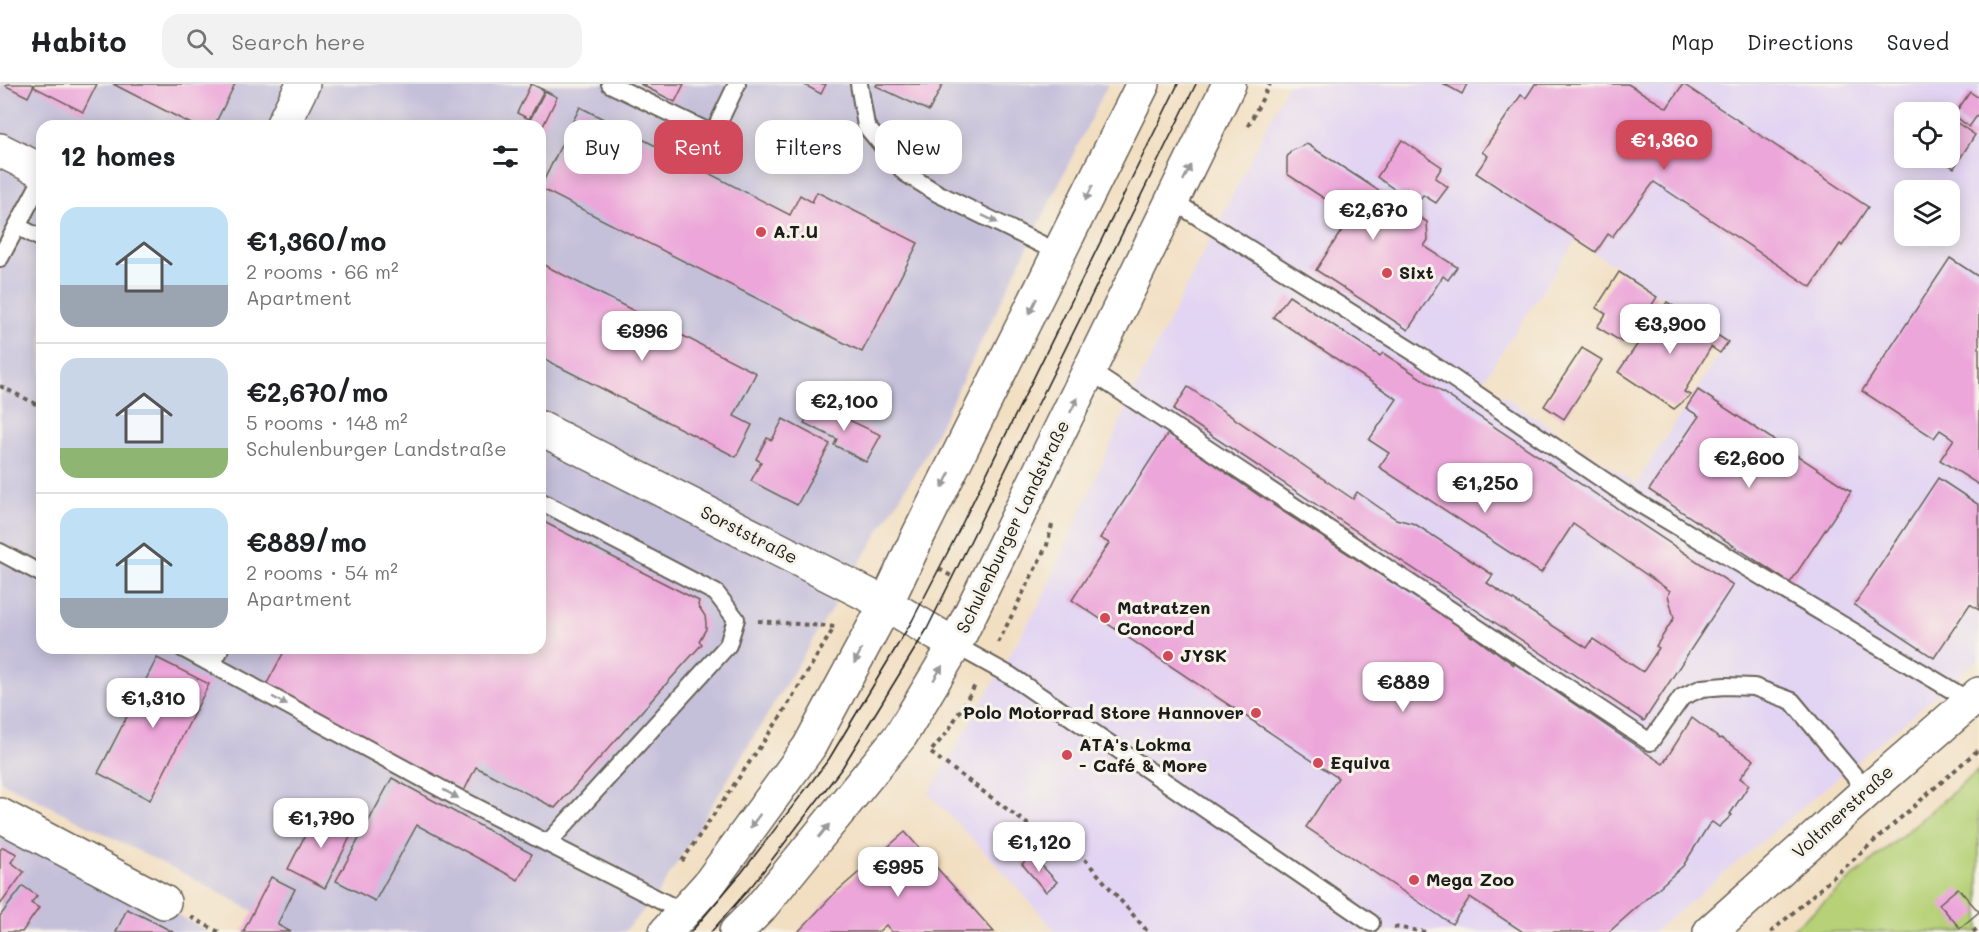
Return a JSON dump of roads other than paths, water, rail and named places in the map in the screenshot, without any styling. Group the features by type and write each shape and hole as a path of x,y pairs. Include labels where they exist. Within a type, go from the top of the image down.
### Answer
{"main road":[{"path":"285,120 303,84"},
{"path":"671,915 709,884 809,747 872,598 909,554 1143,84"},
{"name":"Schulenburger Landstraße","path":"736,932 760,908 901,735 955,645 1229,84"},
{"path":"0,150 36,168"},
{"name":"Sorststraße","path":"546,431 872,598 955,645"},
{"name":"Voltmerstraße","path":"1710,932 1975,698"},
{"path":"0,815 164,902"}],"lane":[{"path":"609,84 713,134 737,84"},
{"path":"859,84 866,126 905,173 937,193 1059,253"},
{"path":"0,258 36,190"},
{"path":"1173,201 1420,356 1634,500 1975,698"},
{"path":"17,226 36,236"},
{"path":"1090,371 1650,742 1682,697 1702,688 1754,687 1792,701 1867,791"},
{"path":"546,504 716,593 736,619 728,645 548,843"},
{"path":"0,552 36,571"},
{"path":"955,645 1011,676 1371,923"},
{"path":"193,654 462,800 548,843 671,915"},
{"path":"212,664 218,654"}],"tram line":[{"path":"691,932 742,872 829,759 912,621 1178,84"},
{"path":"711,932 754,883 842,768 927,629 1196,84"}],"place":[{"name":"A.T.U","path":"761,232"},
{"name":"Sixt","path":"1387,273"},
{"name":"Matratzen Concord","path":"1105,618"},
{"name":"JYSK","path":"1168,656"},
{"name":"Polo Motorrad Store Hannover","path":"1256,713"},
{"name":"ATA's Lokma - Café & More","path":"1067,755"},
{"name":"Equiva","path":"1318,763"},
{"name":"Mega Zoo","path":"1414,880"}]}
